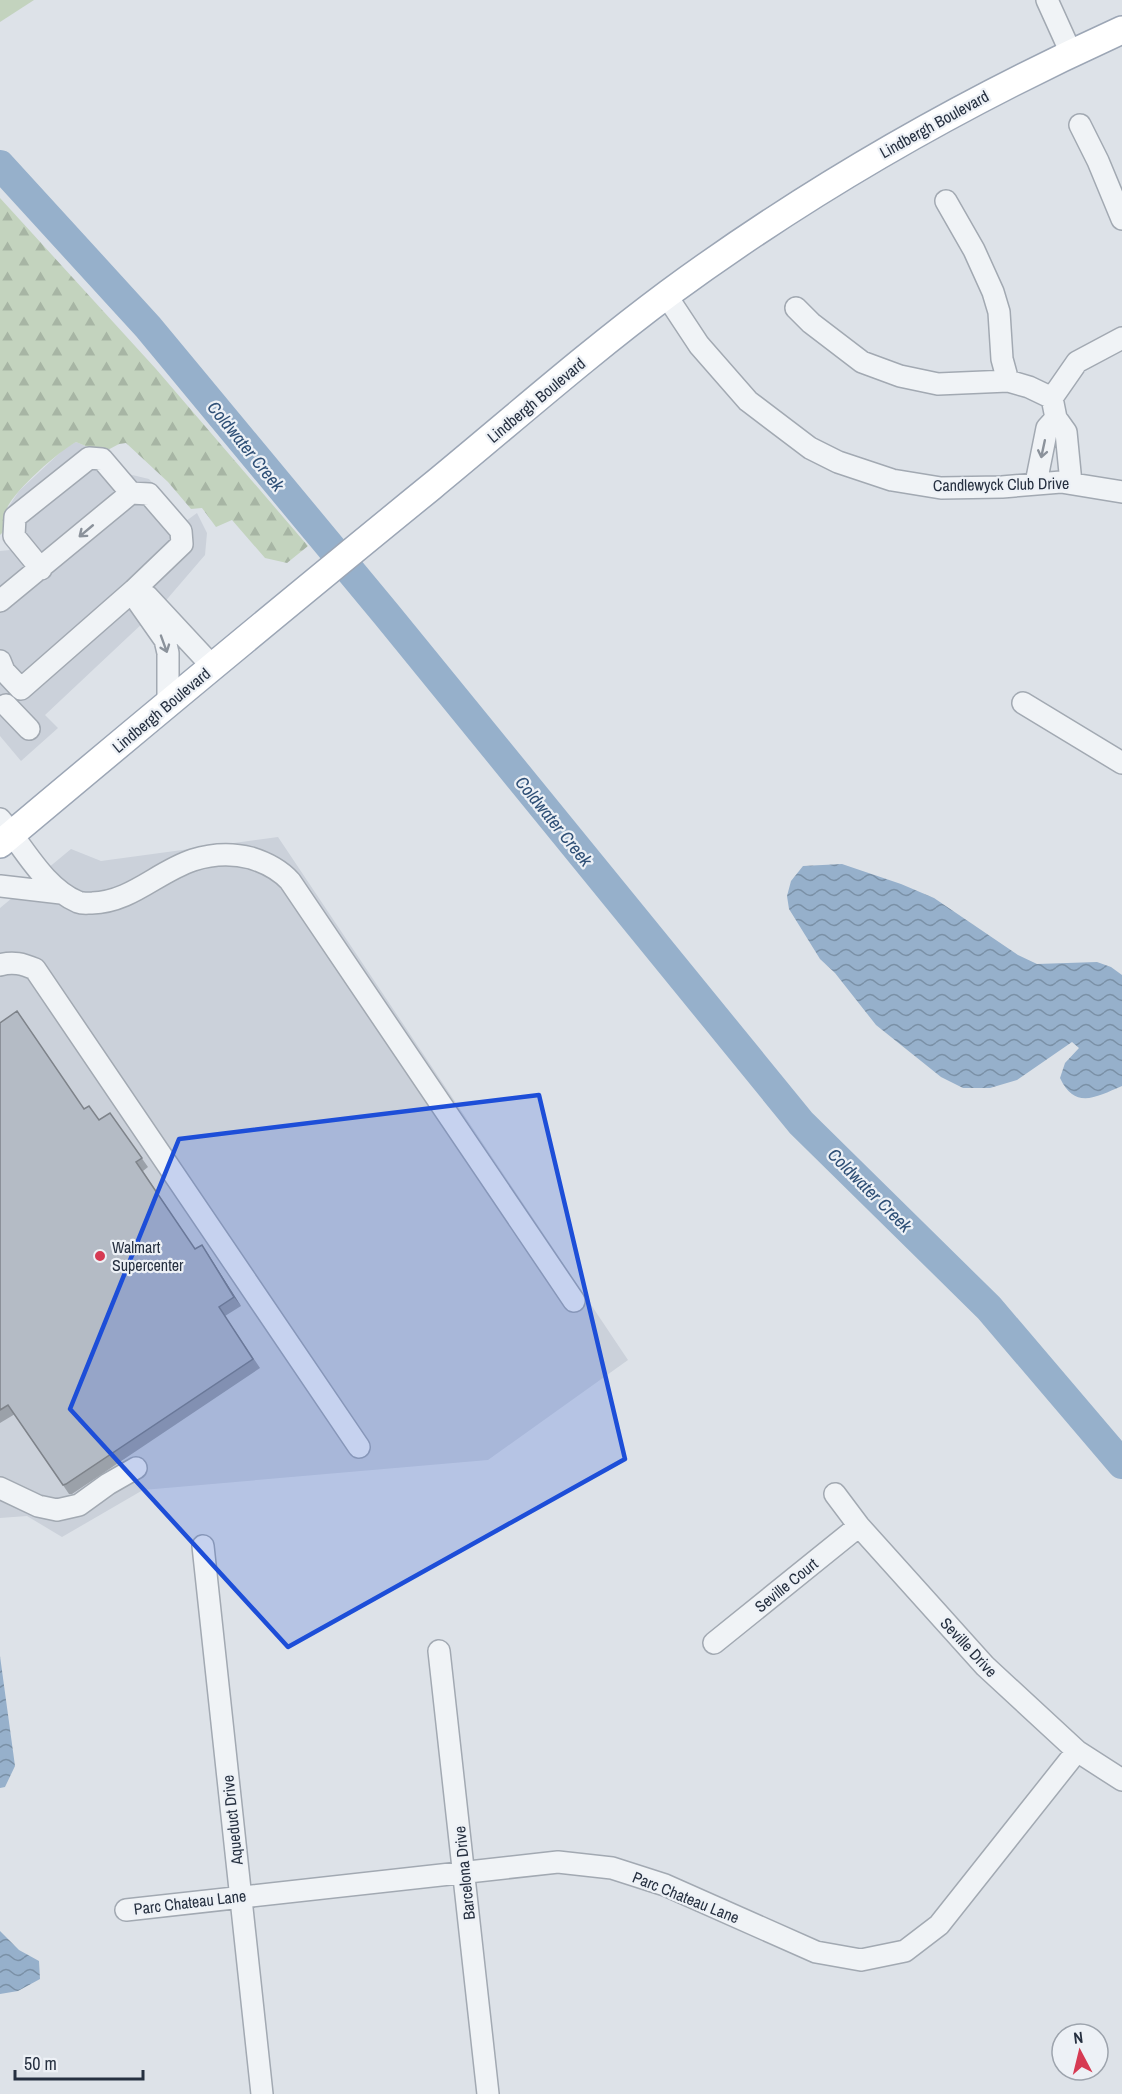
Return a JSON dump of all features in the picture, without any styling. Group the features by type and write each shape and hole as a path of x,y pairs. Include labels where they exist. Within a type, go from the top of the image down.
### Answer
{"main road":[{"name":"Lindbergh Boulevard","path":"4,832 168,705 666,295 788,210 848,172 978,99 1122,30"}],"street":[{"path":"1047,0 1071,53"},
{"path":"1080,125 1122,219"},
{"path":"946,201 974,250 993,292 999,312 1002,359 1008,381"},
{"name":"Candlewyck Club Drive","path":"666,295 699,345 748,401 810,448 829,458 863,472 892,480 941,488 1071,483 1122,492"},
{"path":"796,308 811,323 862,362 900,376 938,384 1008,381 1029,387 1054,408 1066,432 1071,483"},
{"path":"1036,483 1047,428 1054,408 1077,362 1122,338"},
{"path":"41,569 14,536 15,518 89,458 102,459 131,493"},
{"path":"0,601 131,493 149,494 181,531 182,544 135,591 21,689 3,708 28,729"},
{"path":"135,591 147,596 213,667"},
{"path":"135,591 139,604 165,640 168,653 168,705"},
{"path":"0,661 4,671 21,689"},
{"path":"1023,703 1122,763"},
{"path":"4,832 61,893"},
{"path":"0,886 61,893 81,903 112,901 126,896 190,861 211,856 226,854 244,856 279,870 290,881 574,1301"},
{"path":"0,965 8,962 35,969 359,1447"},
{"path":"0,1488 38,1506 57,1510 79,1505 108,1484 136,1468"},
{"name":"Seville Drive","path":"835,1494 859,1527 985,1666 1077,1751 1122,1780"},
{"name":"Seville Court","path":"714,1643 859,1527"},
{"name":"Aqueduct Drive","path":"203,1546 262,2094"},
{"name":"Barcelona Drive","path":"439,1651 488,2094"},
{"name":"Parc Chateau Lane","path":"126,1910 558,1862 612,1868 665,1885 816,1952 861,1960 905,1951 939,1924 1077,1751"}],"highlighted area":[{"path":"539,1095 625,1459 288,1647 70,1409 179,1139"}],"shaded area":[{"path":"76,442 102,453 124,473 149,479 186,521 197,513 207,533 205,555 162,605 45,715 58,728 21,761 0,736 0,551 10,550 3,532 7,509 19,491 65,448"},
{"path":"278,837 628,1360 488,1460 143,1490 62,1537 27,1516 0,1518 0,908 71,849 101,861"}],"green space":[{"path":"0,0 34,0 0,22"},
{"path":"0,198 156,369 308,546 287,563 265,558 232,520 216,527 202,508 191,509 168,482 126,443 102,453 76,442 68,447 38,472 12,500 6,511 3,532 0,535"}],"water":[{"path":"842,864 934,898 1018,955 1037,964 1097,962 1111,967 1122,975 1122,1086 1095,1097 1079,1097 1072,1094 1060,1078 1065,1063 1079,1048 1072,1042 1017,1080 990,1088 963,1088 941,1077 876,1025 835,973 820,959 789,909 787,896 791,881 803,866"},
{"path":"0,1656 15,1766 5,1787 0,1788"},
{"path":"0,1931 19,1950 39,1961 40,1979 18,1991 0,1994"}],"building":[{"name":"Walmart Supercenter","path":"17,1011 84,1109 89,1106 99,1120 110,1113 142,1158 136,1162 195,1249 202,1245 234,1297 219,1307 253,1359 63,1485 8,1405 0,1410 0,1023"}],"waterway":[{"name":"Coldwater Creek","path":"0,165 148,327 387,615 801,1123 989,1308 1122,1464"}],"place":[{"name":"Walmart Supercenter","path":"100,1256"}]}
